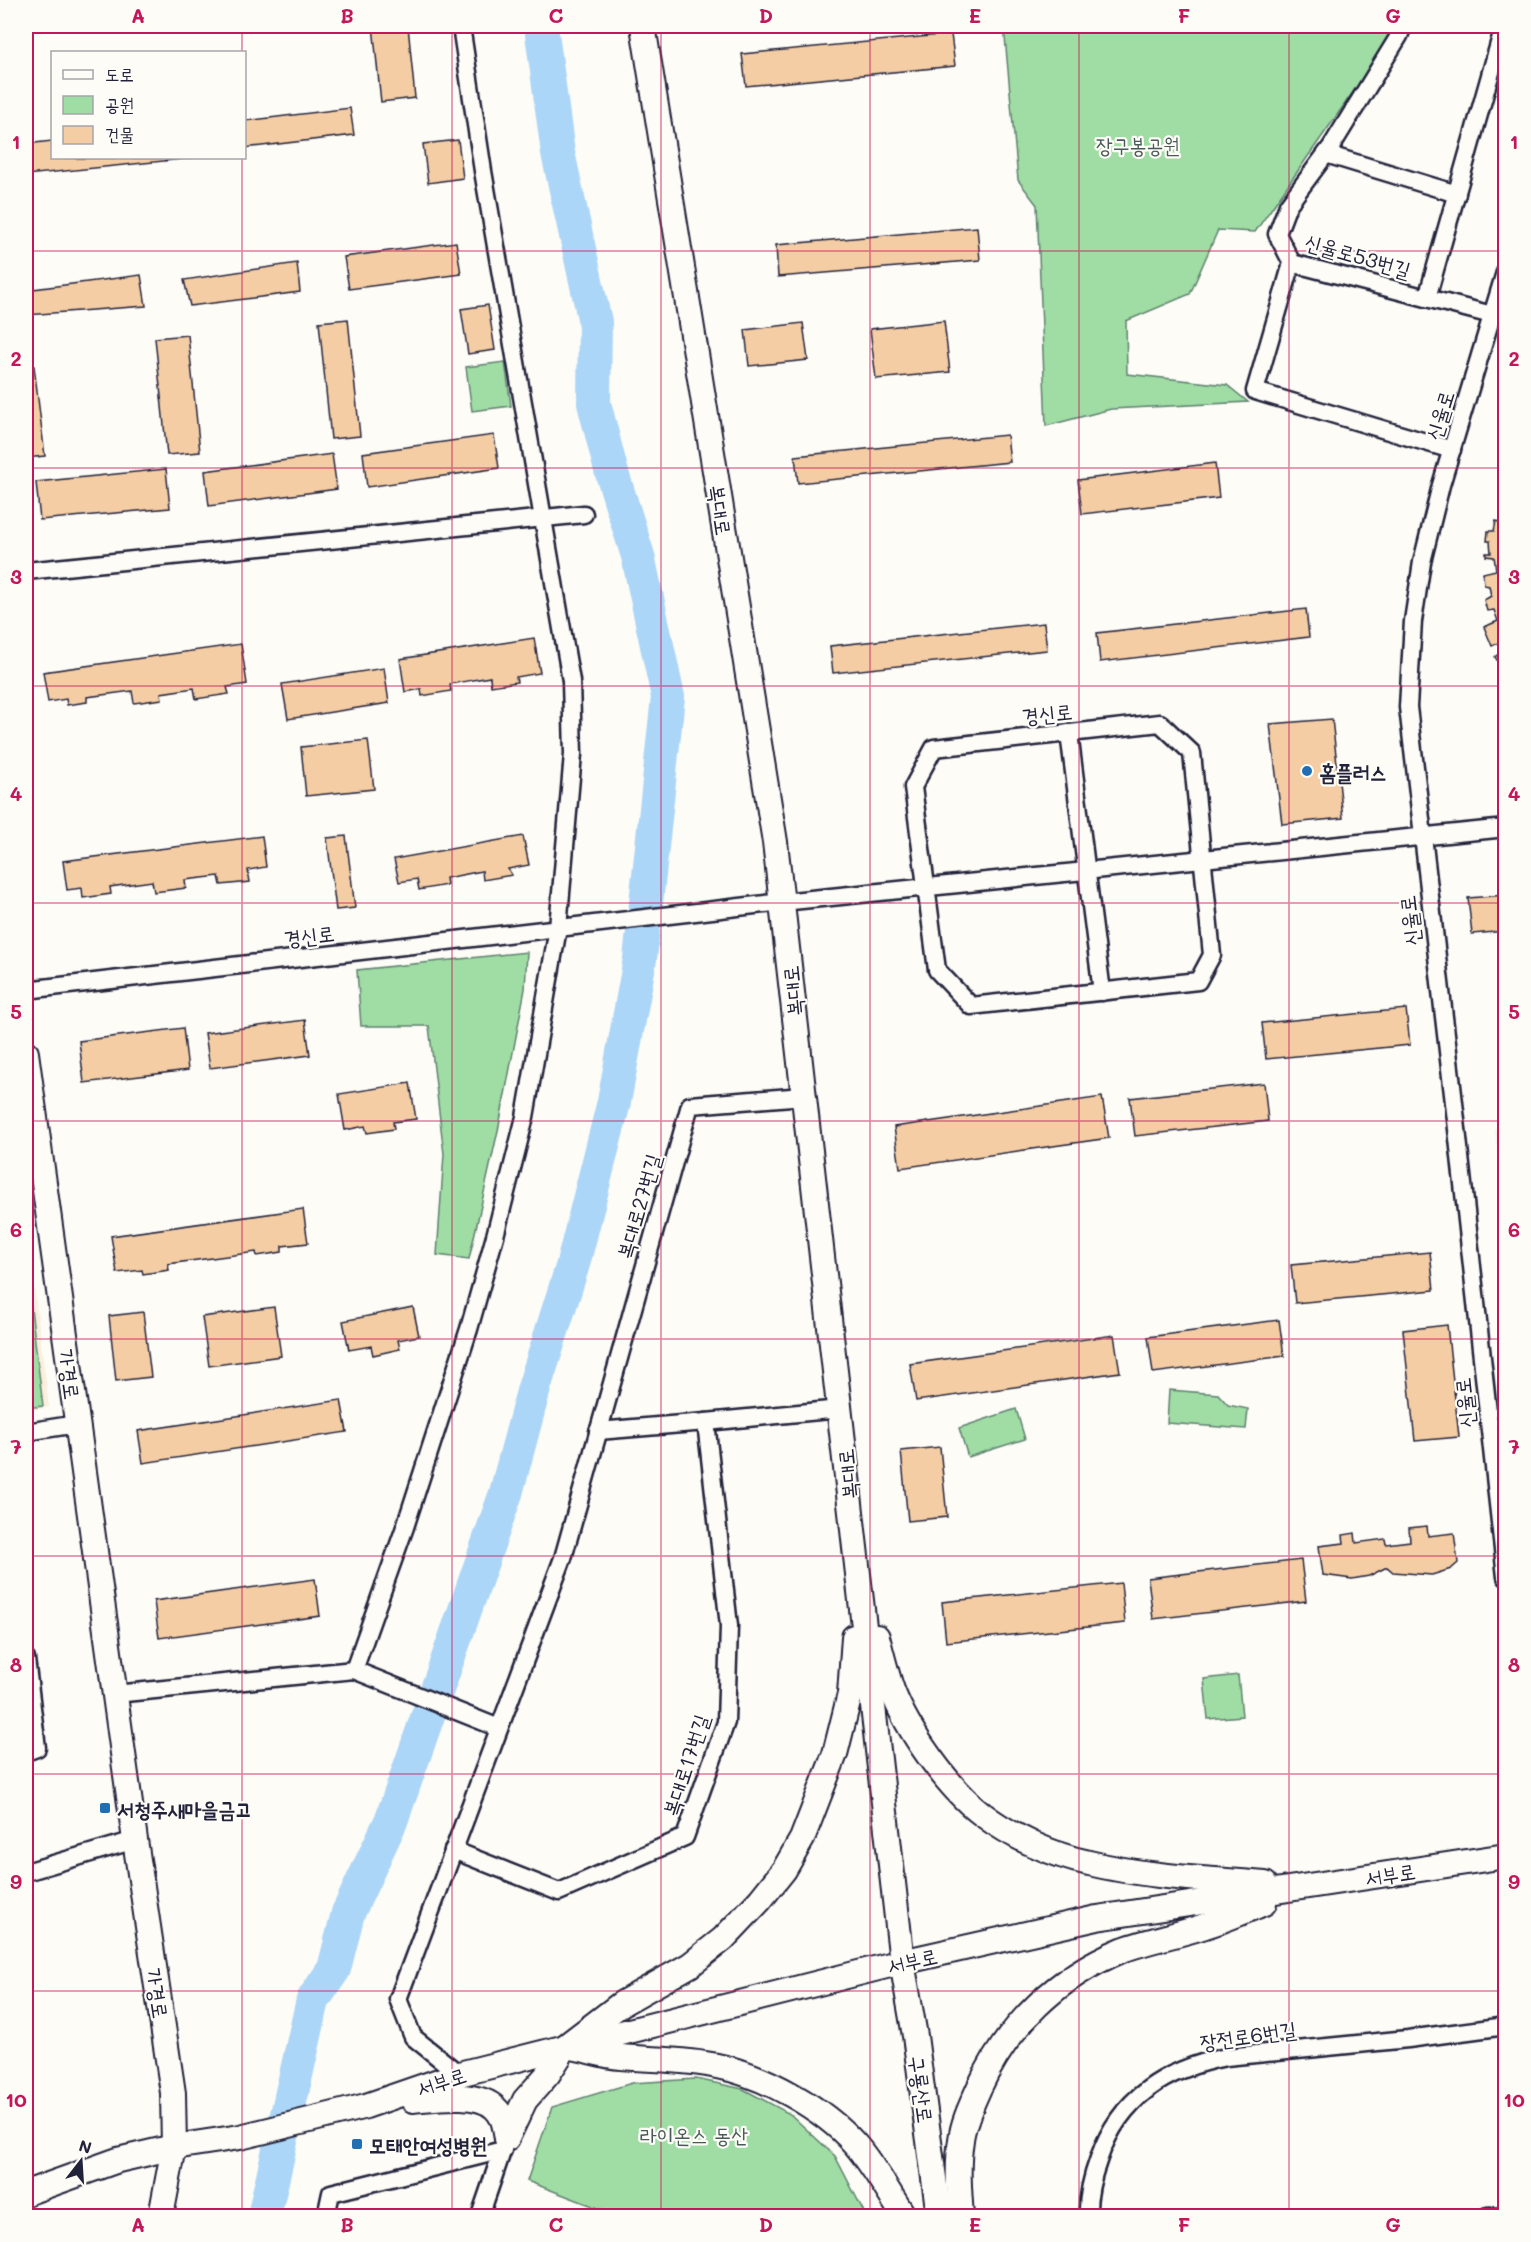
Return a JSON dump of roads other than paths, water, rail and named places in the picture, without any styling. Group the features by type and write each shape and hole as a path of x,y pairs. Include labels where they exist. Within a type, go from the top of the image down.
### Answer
{"main road":[{"name":"복대로","path":"643,26 776,842 902,1962"},
{"name":"가경로","path":"26,1053 135,1840 173,2092 174,2147 161,2217"},
{"path":"855,1547 889,1681 908,1725 930,1757 982,1814 1015,1834 1054,1853 1088,1863 1155,1875 1306,1887"},
{"path":"505,2144 525,2100 548,2074 566,2046 621,2004 690,1965 723,1939 784,1870 820,1796 835,1754 850,1694 854,1647 855,1547"},
{"name":"서부로","path":"174,2147 240,2137 330,2115 366,2106 459,2074 566,2046 902,1962 1097,1918 1506,1856"},
{"path":"961,2217 958,2172 961,2137 974,2100 990,2064 1013,2030 1041,2000 1082,1970 1123,1950 1208,1925 1306,1887"},
{"name":"구룡산로","path":"902,1962 915,2036 939,2217"},
{"path":"566,2046 618,2057 718,2066 758,2079 792,2096 825,2116 854,2144 878,2175 904,2217"},
{"path":"366,2106 448,2096 476,2099 494,2107 503,2118 505,2144"},
{"path":"26,2193 118,2160 174,2147"}],"street":[{"path":"354,1670 405,1527 469,1329 525,1116 558,928 573,754 571,681 460,26"},
{"name":"신율로53번길","path":"1403,26 1400,36 1362,99 1326,154 1288,205 1277,234 1292,263 1492,315"},
{"name":"신율로53번길","path":"1427,298 1504,26"},
{"path":"1326,154 1457,194"},
{"path":"1292,263 1255,391 1452,450"},
{"name":"신율로","path":"1506,269 1452,450 1422,562 1413,621 1408,707 1456,1120 1499,1458 1506,1577"},
{"path":"26,571 584,514"},
{"name":"경신로","path":"1160,723 1192,753 1212,955 1198,981 971,1006 937,970 913,787 934,748 1069,733 1160,723"},
{"path":"1069,733 1102,992"},
{"path":"783,902 1506,828"},
{"name":"경신로","path":"26,990 783,902"},
{"name":"복대로27번길","path":"598,1431 690,1104 804,1096"},
{"path":"459,2074 413,2037 398,1999 563,1558 598,1431 840,1409"},
{"name":"복대로17번길","path":"453,1850 559,1893 685,1837 726,1722 729,1626 706,1422"},
{"path":"26,1432 77,1424"},
{"path":"26,1659 31,1750"},
{"path":"115,1694 354,1670 499,1728"},
{"path":"26,1872 135,1840"},
{"name":"장전로6번길","path":"1088,2217 1090,2182 1112,2127 1139,2095 1178,2071 1200,2062 1226,2057 1408,2039 1506,2026"},
{"path":"326,2217 331,2193 505,2144"},
{"path":"480,2217 505,2144"},
{"path":"1487,2217 1506,2215"}],"waterway":[{"path":"264,2216 313,2000 334,1969 348,1913 391,1821 506,1493 534,1388 573,1264 614,1102 640,959 668,697 638,556 611,470 594,403 595,322 558,153 541,26"}],"place":[{"name":"홈플러스","path":"1307,771"},
{"name":"서청주새마을금고","path":"105,1808"},
{"name":"모태안여성병원","path":"357,2144"}],"park label":[{"name":"장구봉공원","path":"1138,144"},
{"name":"라이온스 동산","path":"694,2134"}]}
